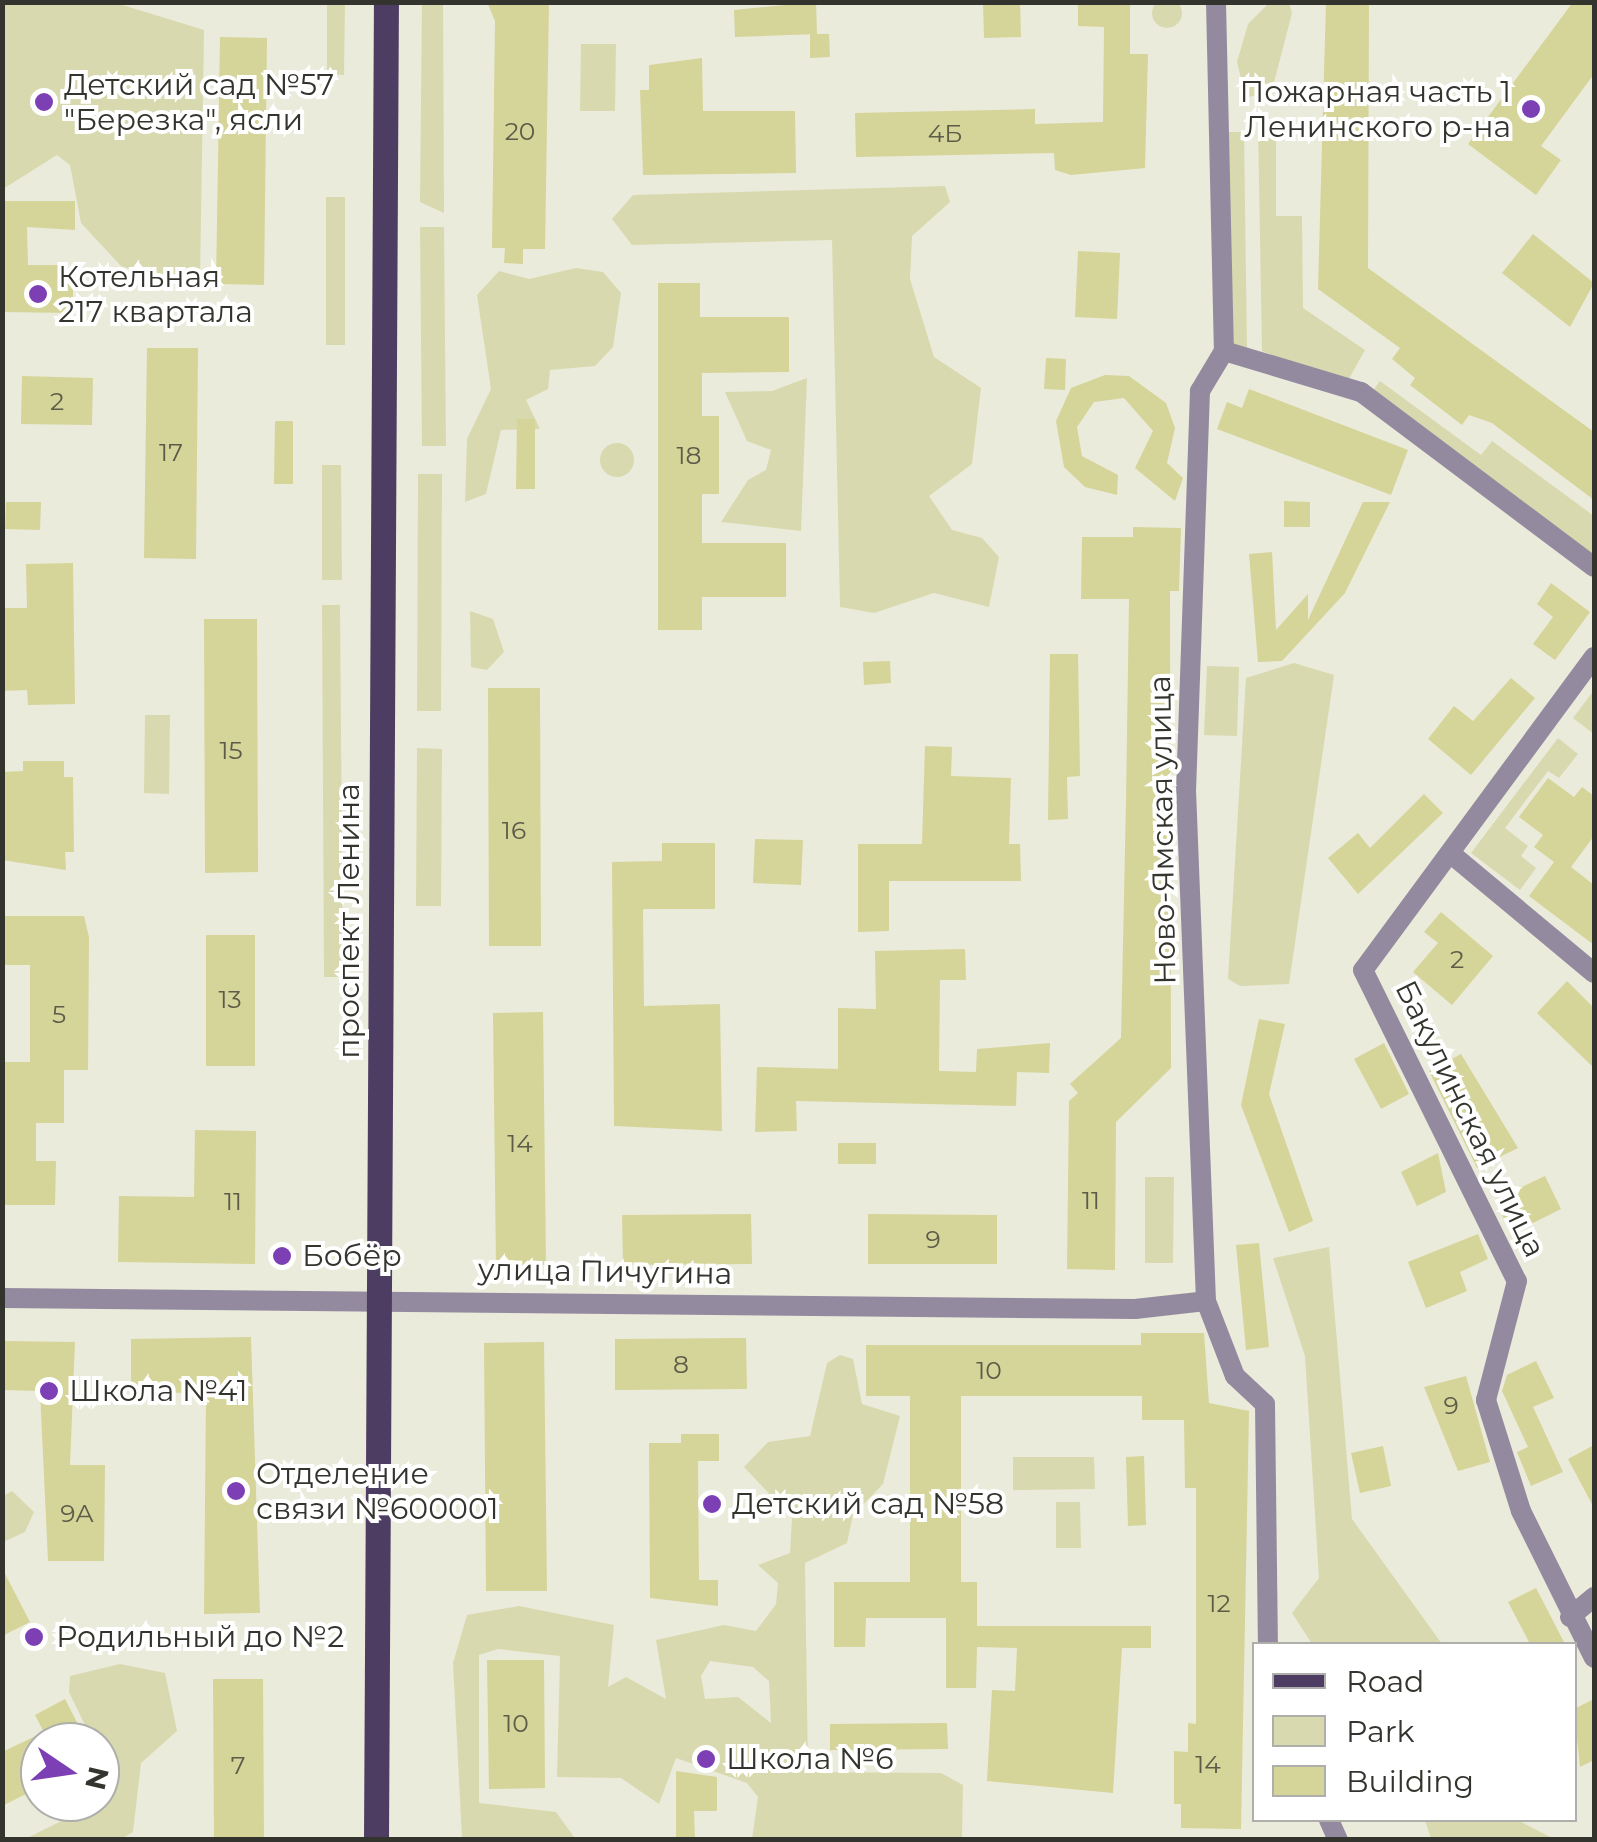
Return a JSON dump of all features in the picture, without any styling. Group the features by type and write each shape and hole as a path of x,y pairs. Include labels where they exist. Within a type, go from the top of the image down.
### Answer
{"main road":[{"name":"проспект Ленина","path":"376,1840 386,2"}],"street":[{"path":"1216,2 1224,351 1361,392 1594,567"},
{"name":"Ново-Ямская улица","path":"1224,351 1200,392 1186,790 1206,1301 1235,1376 1264,1404 1268,1642"},
{"name":"Бакулинская улица","path":"1594,657 1364,970 1517,1281 1486,1400 1521,1511 1570,1617 1594,1658"},
{"path":"1450,853 1594,973"},
{"name":"улица Пичугина","path":"2,1298 1135,1309 1206,1301"},
{"path":"1570,1617 1594,1597"}],"green space":[{"path":"1161,-1 1173,-1 1181,7 1181,19 1173,27 1161,27 1153,19 1153,7"},
{"path":"3,2 116,3 204,30 200,278 184,287 121,266 81,223 70,165 57,155 3,189"},
{"path":"1270,2 1289,3 1292,13 1272,90 1246,98 1237,62 1248,24"},
{"path":"327,3 345,3 344,75 327,74"},
{"path":"422,3 443,3 444,213 420,202"},
{"path":"581,44 616,44 615,111 580,111"},
{"path":"1258,126 1276,126 1276,216 1302,216 1303,308 1365,350 1346,384 1262,351"},
{"path":"1228,132 1244,132 1247,348 1230,348"},
{"path":"945,186 950,202 912,236 910,279 934,357 981,388 972,464 929,496 952,530 982,538 999,557 989,607 934,593 874,613 840,607 832,240 632,245 612,219 633,195"},
{"path":"326,197 345,197 345,345 326,345"},
{"path":"420,227 444,227 446,446 422,446"},
{"path":"576,268 603,272 621,293 613,347 595,366 550,370 548,389 526,400 540,429 501,430 486,494 465,502 467,439 491,389 477,295 499,271 529,279"},
{"path":"807,378 801,531 721,522 748,480 766,470 771,450 747,441 725,392 772,391"},
{"path":"1380,381 1481,455 1492,441 1594,516 1594,556 1372,392"},
{"path":"617,443 629,448 634,460 629,472 617,477 605,472 600,460 605,448"},
{"path":"322,465 341,465 342,580 322,580"},
{"path":"418,474 442,474 441,711 417,711"},
{"path":"322,605 340,605 343,977 324,977"},
{"path":"470,611 493,619 504,652 487,670 471,667"},
{"path":"1294,663 1334,675 1289,984 1240,986 1228,979 1246,678"},
{"path":"1207,666 1239,667 1237,736 1204,735"},
{"path":"1594,690 1594,734 1573,718"},
{"path":"145,715 170,715 169,794 144,793"},
{"path":"1558,738 1578,754 1559,778 1548,771 1505,828 1528,846 1521,856 1536,868 1520,890 1471,853"},
{"path":"417,748 442,749 441,906 416,906"},
{"path":"1145,1177 1174,1177 1173,1263 1145,1263"},
{"path":"1329,1247 1352,1519 1441,1642 1311,1642 1292,1613 1319,1578 1305,1356 1273,1258"},
{"path":"840,1355 853,1359 862,1404 900,1416 883,1484 853,1515 847,1543 805,1563 808,1772 941,1773 963,1785 962,1839 752,1839 758,1797 747,1783 676,1758 659,1804 621,1778 557,1777 560,1656 498,1649 479,1655 479,1803 556,1812 574,1837 462,1838 453,1663 467,1615 519,1606 614,1625 608,1687 626,1677 666,1699 656,1640 724,1625 756,1631 776,1604 778,1583 758,1565 790,1553 792,1518 744,1467 768,1442 810,1436 827,1363","holes":["710,1661 753,1667 769,1681 771,1723 738,1697 705,1699 701,1676"]},
{"path":"1013,1457 1094,1457 1095,1489 1013,1490"},
{"path":"12,1491 34,1512 25,1532 3,1542 3,1496"},
{"path":"1056,1502 1080,1502 1081,1548 1056,1548"},
{"path":"120,1664 165,1673 177,1731 141,1763 133,1832 121,1839 25,1839 59,1822 120,1822 120,1722 83,1722 69,1692 70,1676"},
{"path":"1426,1822 1521,1822 1554,1839 1431,1839"}],"building":[{"path":"487,2 549,2 545,249 523,249 523,264 504,263 505,248 492,248 495,21"},
{"path":"816,2 817,34 735,37 734,10"},
{"path":"983,2 1020,2 1021,37 984,38"},
{"path":"1078,2 1130,2 1130,54 1148,54 1145,168 1071,175 1055,170 1054,153 856,157 855,113 1035,109 1035,124 1103,122 1104,27 1078,26"},
{"path":"1326,2 1369,2 1368,268 1594,432 1594,500 1492,423 1469,415 1462,425 1410,385 1415,378 1392,359 1400,348 1318,289"},
{"name":"Пожарная часть 1 Ленинского р-на","path":"1573,2 1594,2 1594,74 1541,146 1561,160 1536,195 1468,144"},
{"path":"810,34 829,34 830,57 810,58"},
{"path":"220,37 267,38 264,285 216,284"},
{"path":"702,58 703,111 795,111 796,173 643,175 640,90 649,90 649,65"},
{"path":"2,201 75,201 75,230 27,227 28,265 64,265 64,276 73,276 73,313 2,312"},
{"path":"1533,234 1594,283 1570,327 1502,273"},
{"path":"1078,251 1120,253 1117,319 1075,317"},
{"path":"658,283 700,283 700,317 789,317 789,372 702,373 702,416 719,416 719,494 702,494 702,543 786,543 786,597 702,597 702,630 658,630"},
{"path":"147,348 198,348 196,559 144,558"},
{"path":"1046,358 1066,359 1065,390 1044,389"},
{"path":"1105,375 1129,376 1166,403 1175,428 1167,463 1183,478 1175,501 1135,468 1153,431 1124,398 1094,402 1077,427 1082,456 1118,475 1117,495 1085,487 1064,467 1056,421 1071,388"},
{"path":"22,376 93,378 92,425 21,424"},
{"path":"1249,389 1408,450 1391,495 1217,429 1227,402 1242,408"},
{"path":"517,419 535,419 535,489 516,489"},
{"path":"275,421 293,421 293,484 274,484"},
{"path":"1284,501 1310,502 1310,527 1284,527"},
{"path":"6,502 41,502 40,530 5,529"},
{"path":"1363,502 1390,502 1345,593 1282,661 1258,662 1249,554 1272,552 1276,630 1308,594 1308,620"},
{"path":"1133,527 1181,528 1179,591 1170,591 1171,1068 1116,1122 1115,1270 1067,1269 1069,1101 1078,1093 1070,1084 1121,1038 1126,801 1129,599 1081,599 1082,537 1133,537"},
{"path":"73,563 75,704 28,705 27,690 2,691 2,608 27,608 26,564"},
{"path":"1551,583 1590,612 1555,660 1533,644 1553,617 1537,604"},
{"path":"204,619 257,619 258,872 205,873"},
{"path":"1050,654 1078,654 1080,776 1067,777 1068,819 1048,820"},
{"path":"890,661 891,683 864,685 863,662"},
{"path":"1511,678 1535,698 1471,775 1428,739 1454,706 1473,721"},
{"path":"488,688 540,688 541,946 489,946"},
{"path":"925,746 952,747 951,776 1011,778 1009,844 1020,844 1021,881 889,881 889,931 858,932 858,844 922,844"},
{"path":"23,761 64,761 64,777 73,777 74,852 65,852 66,870 2,860 2,772 23,771"},
{"path":"1548,778 1574,797 1582,787 1594,796 1594,836 1571,867 1594,885 1594,945 1529,896 1554,862 1534,847 1543,835 1519,817"},
{"path":"1424,794 1443,813 1358,894 1328,858 1358,833 1370,848"},
{"path":"755,839 803,840 801,885 753,883"},
{"path":"662,843 715,843 715,909 643,909 644,1006 720,1004 722,1131 614,1126 612,862 662,861"},
{"path":"1441,912 1493,956 1452,1005 1413,972 1438,943 1424,932"},
{"path":"2,916 84,916 89,937 88,1070 64,1070 64,1123 36,1123 36,1161 56,1161 55,1205 2,1205 2,1062 30,1062 30,965 2,965"},
{"path":"206,935 255,935 255,1066 206,1066"},
{"path":"965,949 966,980 940,980 939,1071 976,1072 977,1049 1050,1043 1049,1073 1017,1072 1016,1106 796,1101 797,1131 755,1132 757,1067 838,1069 838,1008 876,1009 875,951"},
{"path":"1567,981 1594,1008 1594,1068 1537,1013"},
{"path":"543,1012 546,1265 496,1266 493,1013"},
{"path":"1259,1019 1285,1024 1269,1094 1313,1221 1289,1232 1241,1105"},
{"path":"1384,1043 1409,1094 1381,1109 1354,1059"},
{"path":"1461,1054 1518,1148 1477,1168 1429,1071"},
{"path":"195,1130 256,1131 255,1264 118,1262 119,1196 194,1197"},
{"path":"838,1143 876,1143 876,1164 838,1164"},
{"path":"1438,1153 1446,1192 1417,1206 1401,1172"},
{"path":"1545,1176 1561,1209 1511,1234 1495,1200"},
{"path":"751,1214 752,1264 623,1265 622,1215"},
{"path":"868,1214 997,1215 997,1264 868,1264"},
{"path":"1478,1234 1488,1259 1460,1272 1467,1291 1426,1308 1408,1262"},
{"path":"1259,1243 1269,1347 1246,1350 1236,1245"},
{"path":"1141,1333 1204,1333 1209,1403 1249,1411 1241,1829 1181,1828 1181,1804 1174,1804 1174,1751 1188,1752 1188,1723 1196,1724 1196,1488 1185,1488 1184,1420 1142,1420 1142,1396 961,1396 961,1582 977,1582 977,1626 1151,1626 1151,1648 1122,1648 1113,1793 987,1781 992,1690 1015,1691 1017,1648 977,1647 976,1688 946,1688 946,1618 866,1618 865,1647 834,1647 834,1582 910,1582 910,1396 866,1396 866,1345 1141,1345"},
{"path":"251,1337 260,1613 204,1614 206,1392 131,1394 131,1339"},
{"path":"746,1338 747,1389 615,1390 615,1339"},
{"path":"2,1341 75,1342 70,1465 105,1465 104,1561 48,1561 40,1391 2,1390"},
{"path":"544,1342 547,1591 486,1591 484,1343"},
{"path":"1536,1361 1554,1398 1533,1407 1563,1472 1531,1486 1517,1452 1528,1447 1502,1391 1507,1375"},
{"path":"1466,1376 1490,1462 1458,1471 1424,1387"},
{"path":"681,1434 719,1434 719,1461 698,1461 699,1580 718,1580 718,1606 650,1598 649,1443 681,1443"},
{"path":"1594,1445 1594,1508 1568,1459"},
{"path":"1383,1446 1391,1486 1360,1493 1351,1453"},
{"path":"1144,1456 1146,1525 1128,1526 1126,1457"},
{"path":"2,1568 30,1622 2,1636"},
{"path":"1536,1588 1564,1642 1529,1642 1508,1602"},
{"path":"487,1660 544,1660 545,1788 489,1789"},
{"path":"213,1679 263,1679 264,1840 214,1840"},
{"path":"65,1699 77,1722 39,1722 35,1715"},
{"path":"1594,1699 1594,1760 1580,1767 1577,1738 1577,1708"},
{"path":"947,1723 948,1749 830,1750 830,1724"},
{"path":"20,1743 20,1797 2,1806 2,1752"},
{"path":"676,1771 717,1777 717,1811 694,1811 695,1840 676,1840"}],"place":[{"name":"Детский сад №57 \"Березка\", ясли","path":"44,102"},
{"name":"Пожарная часть 1 Ленинского р-на","path":"1531,109"},
{"name":"Котельная 217 квартала","path":"38,294"},
{"name":"Бобёр","path":"282,1256"},
{"name":"Школа №41","path":"49,1391"},
{"name":"Отделение связи №600001","path":"236,1491"},
{"name":"Детский сад №58","path":"712,1504"},
{"name":"Родильный до №2","path":"34,1637"},
{"name":"Школа №6","path":"706,1759"}]}
